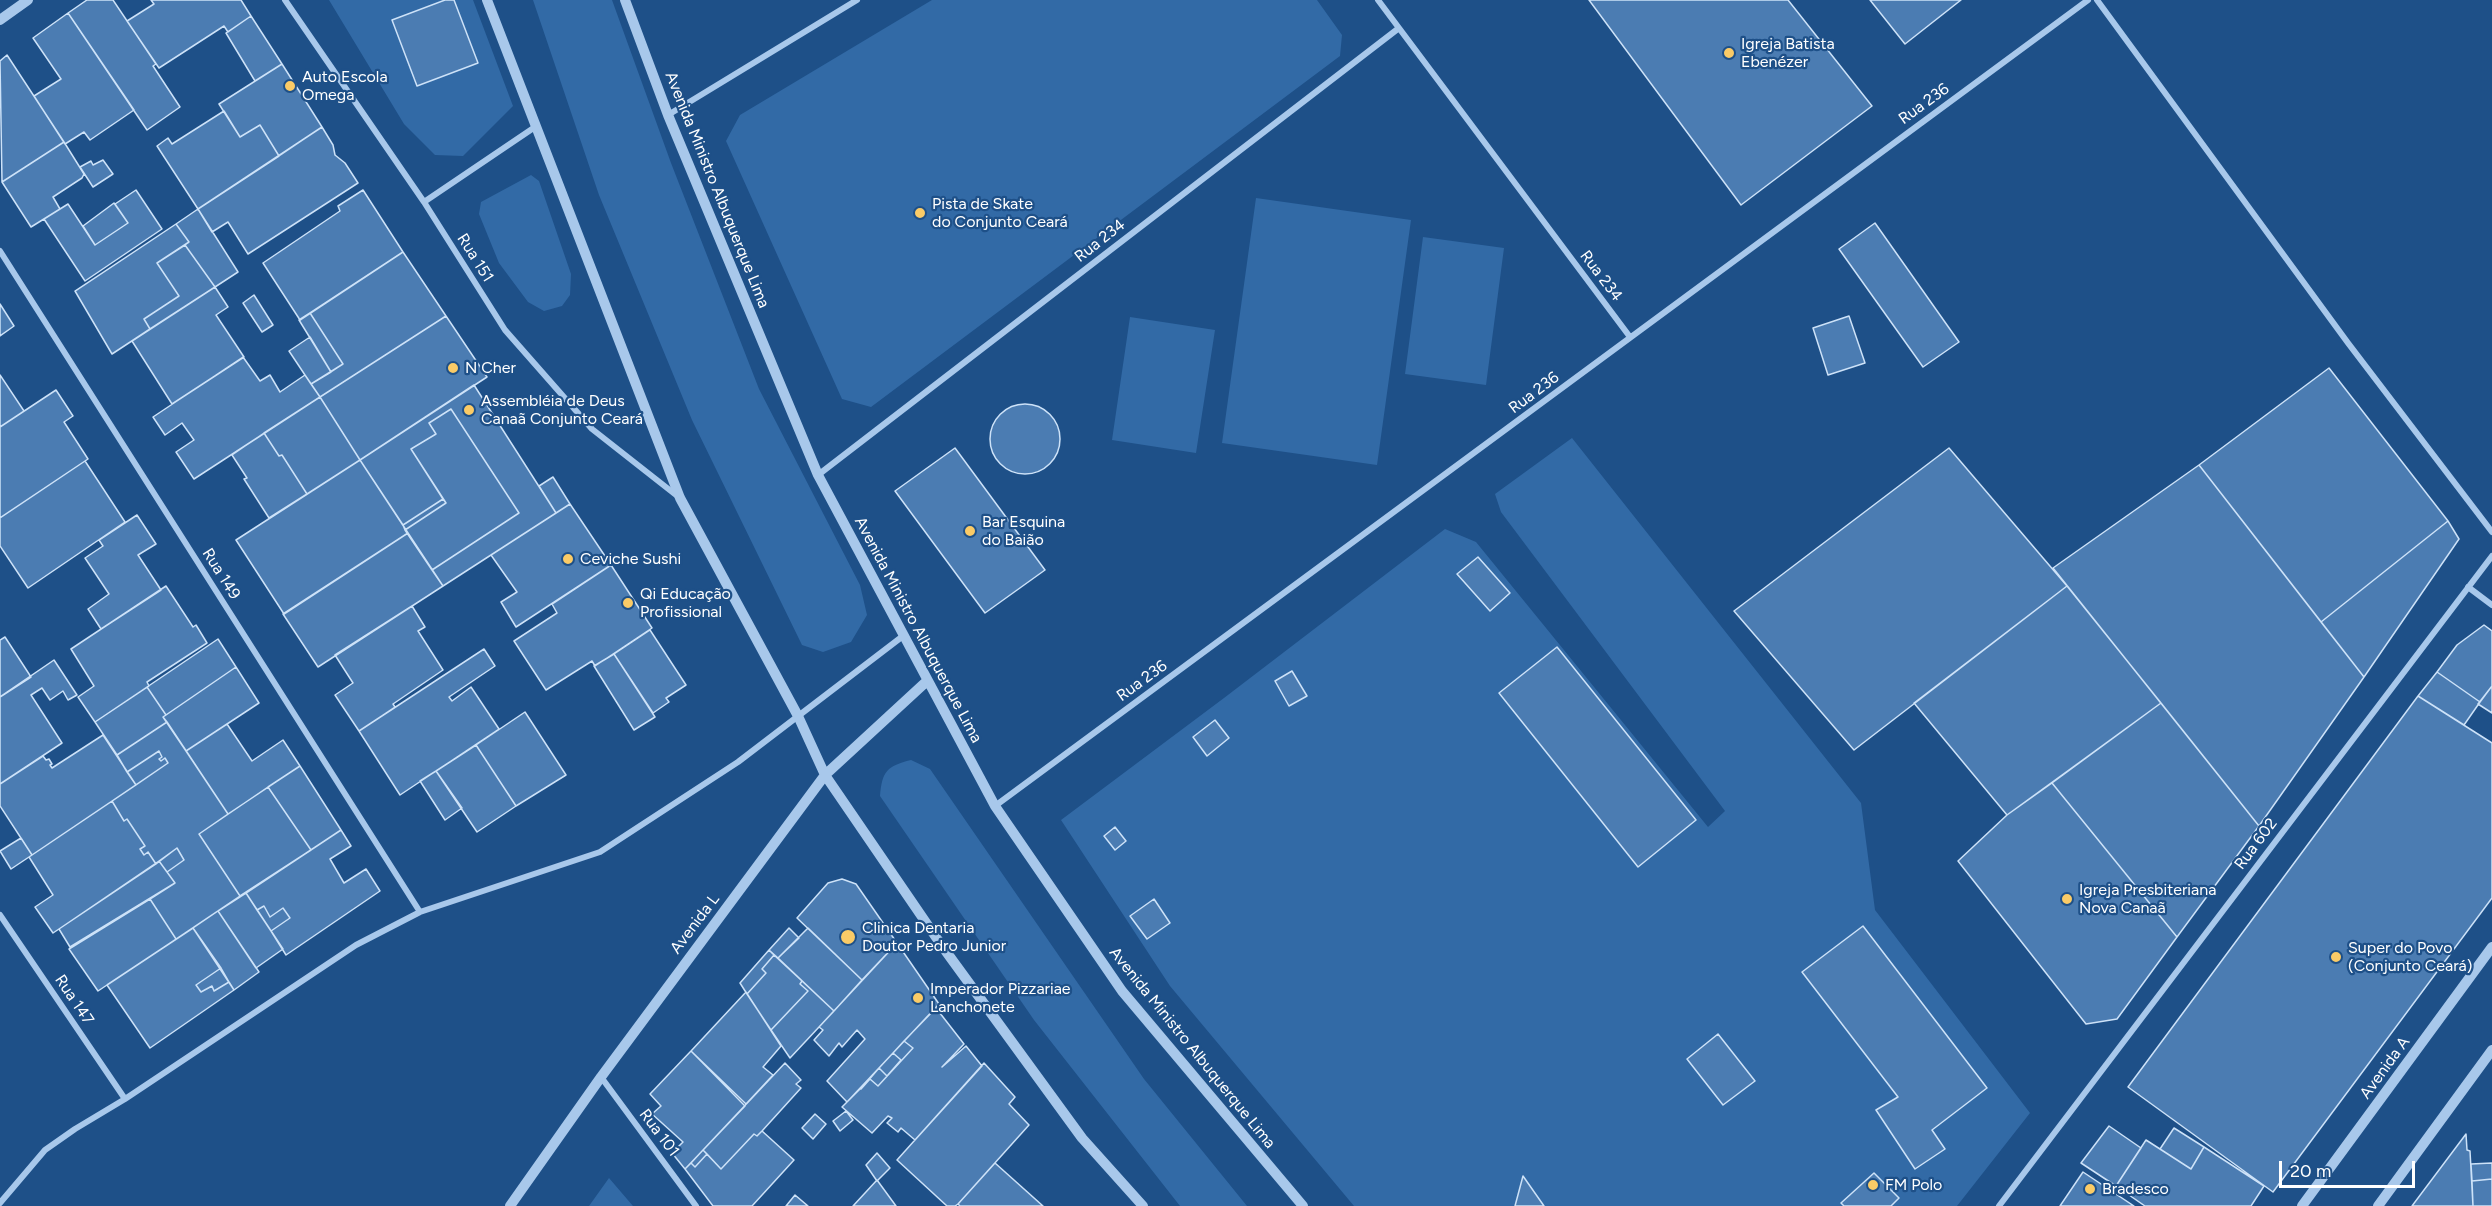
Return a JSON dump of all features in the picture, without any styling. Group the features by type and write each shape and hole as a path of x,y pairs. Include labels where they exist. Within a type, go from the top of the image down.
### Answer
{"street":[{"path":"0,21 28,0"},
{"name":"Rua 151","path":"285,0 424,202 505,330 592,429 680,498"},
{"path":"487,0 680,498 798,716 825,775 942,946 1082,1138 1143,1206"},
{"name":"Avenida Ministro Albuquerque Lima","path":"625,0 668,115 818,475 994,806 1122,990 1303,1206"},
{"path":"668,115 857,0"},
{"name":"Rua 234","path":"1377,0 1630,338"},
{"name":"Rua 236","path":"994,806 2088,0"},
{"path":"2097,0 2348,343 2492,532"},
{"name":"Rua 234","path":"818,475 1398,28"},
{"path":"424,202 535,127"},
{"name":"Rua 149","path":"0,251 420,912"},
{"name":"Rua 602","path":"1999,1206 2492,556"},
{"path":"2468,587 2492,605"},
{"path":"0,1203 45,1150 75,1129 125,1100 356,945 420,912 600,852 738,762 903,636"},
{"name":"Avenida L","path":"510,1206 601,1077 825,775 927,681"},
{"name":"Rua 147","path":"0,915 125,1100"},
{"name":"Avenida A","path":"2302,1206 2492,947"},
{"path":"2378,1206 2492,1050"},
{"name":"Rua 101","path":"601,1077 696,1206"}],"shaded area":[{"path":"329,0 445,0 392,20 417,86 478,63 454,0 473,0 513,106 463,156 435,155 404,124"},
{"path":"533,0 612,0 671,163 759,389 860,585 867,615 851,642 823,652 802,645 692,420 599,195"},
{"path":"932,0 1317,0 1342,35 1340,56 871,407 842,399 726,141 740,115"},
{"path":"531,175 539,181 571,274 570,295 562,306 544,311 528,302 499,263 479,214 481,202"},
{"path":"1256,198 1411,220 1377,465 1222,443"},
{"path":"1423,237 1504,248 1486,385 1405,374"},
{"path":"1130,317 1215,330 1196,453 1112,440"},
{"path":"1572,438 1861,803 1875,910 2030,1113 1957,1206 1354,1206 1170,986 1061,820 1445,529 1476,542 1708,827 1725,811 1501,512 1495,494"},
{"path":"911,760 930,769 1144,1079 1247,1206 1180,1206 1034,1020 880,796 882,781 887,771 891,767"},
{"path":"609,1178 633,1206 589,1206"}],"building":[{"path":"87,0 113,0 156,64 153,66 180,107 147,130 68,13"},
{"path":"151,0 241,0 251,16 228,32 224,26 159,68 127,21 154,4"},
{"path":"445,0 454,0 478,63 417,86 392,20"},
{"name":"Igreja Batista Ebenézer","path":"1589,0 1788,0 1872,106 1741,205"},
{"path":"1870,0 1961,0 1905,44"},
{"path":"68,13 134,110 90,140 84,132 65,144 34,96 61,79 33,38"},
{"path":"251,16 282,64 255,81 226,33"},
{"path":"7,55 64,142 2,182 0,61"},
{"path":"282,64 322,127 279,156 260,125 240,137 219,104"},
{"path":"224,111 240,137 260,125 279,156 198,209 157,146 168,138 172,144"},
{"path":"322,127 333,145 335,155 345,163 358,183 248,254 228,222 212,232 198,209"},
{"path":"64,142 84,174 82,178 53,197 60,209 31,227 2,182"},
{"path":"103,160 113,174 93,187 80,167 91,161 93,165"},
{"path":"136,190 162,229 85,281 44,219 68,204 95,245 128,223 115,204"},
{"path":"363,190 403,252 300,320 263,263 340,211 338,206"},
{"path":"114,203 128,223 95,245 83,226"},
{"path":"198,209 238,272 215,287 185,245 189,242 176,224"},
{"path":"1875,223 1959,342 1923,367 1839,249"},
{"path":"176,224 189,242 157,263 179,296 144,319 150,329 112,354 75,291"},
{"path":"185,245 215,287 150,329 144,319 179,296 157,263"},
{"path":"403,252 446,316 320,397 311,384 343,364 310,313"},
{"path":"215,287 228,307 216,315 244,357 172,404 132,341"},
{"path":"254,295 273,325 262,332 243,303"},
{"path":"0,304 14,326 0,336"},
{"path":"310,313 343,364 331,372 299,320"},
{"path":"446,316 487,377 360,460 320,397"},
{"path":"1849,316 1865,363 1828,375 1813,328"},
{"path":"310,337 331,372 311,384 289,351"},
{"path":"243,357 260,381 270,375 280,392 305,375 320,397 194,479 176,452 194,440 182,423 165,435 153,417"},
{"path":"2329,368 2448,521 2321,622 2199,465"},
{"path":"0,375 24,411 0,427"},
{"path":"474,385 556,513 443,586 432,570 519,513 451,409 429,423 436,434 411,449 443,499 403,525 360,460"},
{"path":"56,390 73,416 64,422 88,459 0,518 0,427"},
{"path":"320,397 360,460 307,494 282,455 279,456 264,433"},
{"path":"1032,404 1045,410 1054,419 1058,425 1060,439 1058,453 1050,464 1039,472 1018,474 1000,464 992,453 990,432 1000,414 1011,406"},
{"path":"451,409 519,513 432,570 405,530 446,503 411,449 436,434 429,423"},
{"path":"264,433 279,456 282,455 307,494 269,518 244,479 247,478 232,455"},
{"name":"Bar Esquina do Baião","path":"955,448 1045,570 985,613 895,491"},
{"path":"1949,448 2067,586 1854,750 1734,611"},
{"path":"360,460 408,533 284,614 236,540"},
{"path":"85,461 125,522 28,588 0,546 0,518"},
{"path":"2199,465 2364,677 2259,826 2053,568"},
{"path":"553,477 570,504 556,513 539,486"},
{"path":"443,499 446,503 405,530 403,525"},
{"path":"570,504 611,565 516,627 501,602 517,592 491,555"},
{"path":"137,515 156,544 138,555 161,590 101,629 88,609 109,594 85,558 103,546 99,540"},
{"path":"2448,521 2459,539 2364,677 2321,622"},
{"path":"408,533 443,586 318,667 283,614"},
{"path":"1478,557 1510,593 1490,611 1457,574"},
{"path":"611,565 652,628 595,666 592,661 546,690 514,641 557,613 552,604"},
{"path":"166,586 193,627 196,625 207,643 147,682 149,686 95,722 78,697 94,686 71,649"},
{"path":"2067,586 2161,703 2007,815 1914,703"},
{"path":"412,606 425,627 418,631 443,670 393,704 395,707 359,731 335,695 353,683 335,655"},
{"path":"2484,625 2492,631 2492,686 2480,702 2437,672 2457,645"},
{"path":"650,630 686,685 666,698 669,702 653,713 614,654"},
{"path":"5,637 31,677 0,697 0,640"},
{"path":"218,639 236,667 166,715 147,687"},
{"path":"1557,647 1696,820 1638,867 1499,693"},
{"path":"484,649 495,666 449,697 452,701 471,687 499,729 400,795 359,731"},
{"path":"614,654 655,717 634,730 594,666"},
{"path":"54,660 77,695 68,700 63,691 50,700 42,688 31,695 62,743 0,784 0,697"},
{"path":"236,667 259,703 186,751 163,717"},
{"path":"1292,671 1307,696 1289,706 1275,681"},
{"path":"2437,672 2480,702 2464,725 2418,696"},
{"path":"2492,686 2492,713 2478,704"},
{"path":"147,687 166,715 163,717 167,722 117,755 95,722"},
{"name":"Super do Povo (Conjunto Ceará)","path":"2418,696 2492,743 2492,898 2273,1192 2128,1087"},
{"path":"2161,703 2259,826 2177,937 2052,783"},
{"path":"525,712 566,775 516,806 476,745"},
{"path":"1215,720 1229,738 1207,756 1193,737"},
{"path":"167,722 228,814 199,834 240,896 176,939 150,899 175,883 167,872 184,860 177,848 156,864 148,852 144,855 140,849 145,846 127,819 124,821 112,801 168,763 165,758 161,761 159,759 162,757 159,751 127,772 117,755"},
{"path":"227,724 252,761 283,740 300,766 228,814 186,751"},
{"path":"103,735 136,785 32,855 0,806 0,784 43,756 46,760 49,759 52,768"},
{"path":"476,745 516,806 477,832 436,771"},
{"path":"159,751 162,757 159,759 161,761 165,758 168,763 136,785 127,772"},
{"path":"300,766 341,830 311,850 268,787"},
{"path":"436,771 462,808 445,820 420,781"},
{"name":"Igreja Presbiteriana Nova Canaã","path":"2052,783 2177,937 2117,1019 2086,1024 1958,861 2007,815"},
{"path":"268,787 311,850 240,896 199,834"},
{"path":"112,801 124,821 127,819 145,846 140,849 144,855 148,852 156,864 53,933 35,907 53,895 29,857"},
{"path":"1115,827 1126,841 1115,850 1104,836"},
{"path":"341,830 351,846 330,859 344,883 366,869 380,891 286,955 271,931 290,918 283,908 270,917 264,906 257,910 246,893"},
{"path":"21,838 32,855 11,869 0,851"},
{"path":"177,848 184,860 167,872 159,861"},
{"path":"159,861 175,883 70,947 59,929"},
{"path":"842,879 856,884 897,943 862,980 797,918 828,883"},
{"path":"246,893 283,949 256,968 218,911"},
{"path":"150,899 176,939 98,991 69,949"},
{"path":"1154,899 1170,923 1147,939 1130,916"},
{"path":"264,906 270,917 283,908 290,918 271,931 257,910"},
{"path":"218,911 259,972 234,990 193,928"},
{"path":"1863,926 1987,1088 1932,1130 1945,1149 1915,1169 1876,1110 1898,1097 1802,972"},
{"path":"193,928 221,968 196,985 201,992 212,986 214,991 229,982 234,990 150,1048 107,985"},
{"path":"789,928 799,938 778,958 769,950"},
{"path":"808,928 862,980 834,1011 778,958"},
{"path":"897,943 939,1004 847,1102 827,1081 865,1039 857,1030 842,1047 839,1043 829,1056 814,1040 823,1030 819,1027"},
{"path":"769,950 774,955 762,969 766,973 747,994 740,983"},
{"path":"774,955 802,981 800,984 808,991 771,1030 747,994 766,973 762,969"},
{"path":"221,968 229,982 214,991 212,986 201,992 196,985"},
{"path":"802,981 834,1011 790,1058 771,1030 808,991 800,984"},
{"path":"746,992 781,1046 763,1067 773,1075 746,1104 691,1051"},
{"path":"936,1008 964,1044 942,1067 966,1046 982,1066 915,1140 901,1128 898,1132 887,1123 892,1118 888,1116 872,1133 842,1107 870,1079 878,1086 913,1048 904,1041"},
{"path":"1718,1034 1755,1081 1723,1105 1687,1059"},
{"path":"904,1041 913,1048 878,1086 870,1079 861,1089 879,1068 887,1076 901,1060 893,1053"},
{"path":"691,1051 745,1106 685,1169 672,1153 683,1142 652,1114 661,1106 650,1094"},
{"path":"893,1053 901,1060 887,1076 879,1068"},
{"path":"785,1063 801,1080 796,1084 801,1088 762,1131 757,1136 754,1134 721,1169 703,1150"},
{"path":"984,1063 1015,1097 1009,1104 1029,1125 958,1204 947,1206 897,1160"},
{"path":"846,1111 853,1120 840,1131 833,1121"},
{"path":"815,1114 826,1124 813,1139 802,1128"},
{"path":"2109,1126 2141,1148 2116,1186 2081,1163"},
{"path":"2174,1128 2204,1147 2191,1169 2160,1149"},
{"path":"762,1131 794,1160 752,1206 713,1206 685,1169 691,1163 695,1167 707,1154 721,1169 754,1134 757,1136"},
{"path":"2466,1134 2467,1150 2470,1151 2473,1206 2412,1206"},
{"path":"2146,1140 2191,1169 2204,1147 2264,1186 2251,1206 2145,1206 2116,1186"},
{"path":"703,1150 707,1154 695,1167 691,1163"},
{"path":"877,1153 890,1168 877,1181 866,1165"},
{"path":"995,1163 1043,1206 960,1206 958,1204"},
{"path":"2492,1163 2492,1179 2472,1181 2471,1164"},
{"name":"Bradesco","path":"2083,1172 2134,1206 2060,1206"},
{"name":"FM Polo","path":"1874,1173 1899,1198 1891,1206 1844,1206 1841,1203"},
{"path":"1523,1176 1544,1206 1515,1206"},
{"path":"2492,1179 2492,1206 2473,1206 2472,1181"},
{"path":"877,1180 896,1206 853,1206"},
{"path":"795,1195 808,1206 786,1206"}],"place":[{"name":"Igreja Batista Ebenézer","path":"1729,53"},
{"name":"Auto Escola Omega","path":"290,86"},
{"name":"Pista de Skate do Conjunto Ceará","path":"920,213"},
{"name":"N Cher","path":"453,368"},
{"name":"Assembléia de Deus Canaã Conjunto Ceará","path":"469,410"},
{"name":"Bar Esquina do Baião","path":"970,531"},
{"name":"Ceviche Sushi","path":"568,559"},
{"name":"Qi Educação Profissional","path":"628,603"},
{"name":"Igreja Presbiteriana Nova Canaã","path":"2067,899"},
{"name":"Clinica Dentaria Doutor Pedro Junior","path":"848,937"},
{"name":"Super do Povo (Conjunto Ceará)","path":"2336,957"},
{"name":"Imperador Pizzariae Lanchonete","path":"918,998"},
{"name":"FM Polo","path":"1873,1185"},
{"name":"Bradesco","path":"2090,1189"}]}
